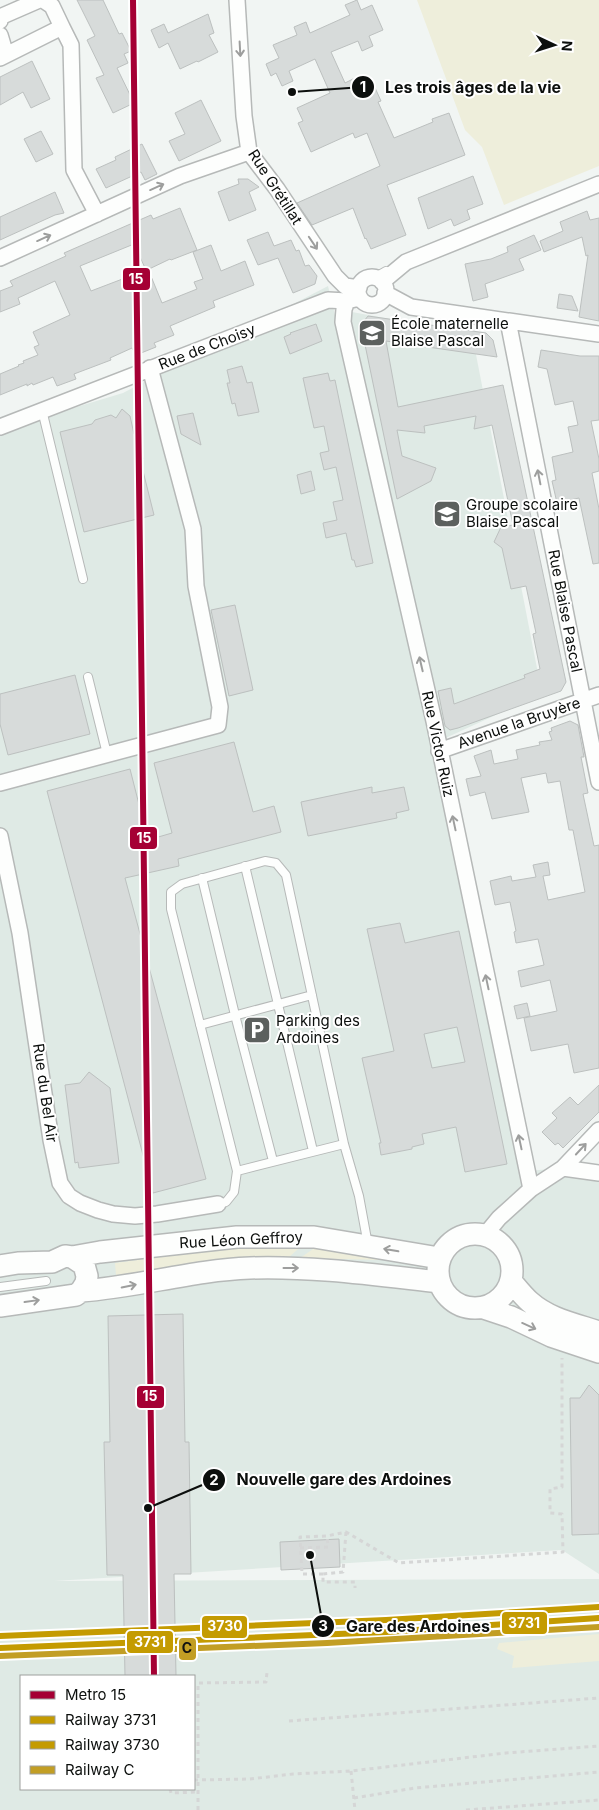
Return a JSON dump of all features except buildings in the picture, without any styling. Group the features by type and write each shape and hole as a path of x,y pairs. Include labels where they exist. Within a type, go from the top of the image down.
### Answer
{"street":[{"path":"0,21 0,17 39,0"},
{"path":"43,0 52,6 71,45 74,170 97,214"},
{"name":"Rue Grétillat","path":"237,0 244,116 249,152 335,276 355,296"},
{"path":"0,34 3,56 62,27"},
{"path":"0,258 180,176 249,152"},
{"path":"599,184 406,262 381,288 371,305 355,296 363,281 381,288 411,307 599,334"},
{"name":"Rue de Choisy","path":"0,427 328,300 355,296"},
{"name":"Rue Victor Ruiz","path":"355,296 344,309 344,322 432,712 531,1189"},
{"name":"Rue Blaise Pascal","path":"508,321 599,782"},
{"path":"0,783 218,726 220,708 196,586 193,529 150,368"},
{"name":"Avenue la Bruyère","path":"439,751 599,694"},
{"name":"Rue du Bel Air","path":"0,836 20,933 60,1183 68,1196 80,1204 113,1214 135,1216 157,1214 218,1204"},
{"path":"485,1235 499,1218 531,1189 563,1168 599,1130"},
{"path":"563,1168 599,1173"},
{"path":"471,1233 485,1235 496,1240 505,1249 511,1262 511,1281 504,1294 496,1302 484,1308 472,1309 456,1304 444,1292 438,1282 437,1269 439,1258 447,1246 458,1237 471,1233"},
{"name":"Rue Léon Geffroy","path":"0,1266 18,1263 57,1267 100,1252 237,1237 314,1237 439,1258"},
{"path":"57,1267 81,1262 86,1272 86,1283 72,1294"},
{"name":"Rue Léon Geffroy","path":"0,1306 115,1289 168,1278 248,1268 333,1269 438,1282"},
{"path":"511,1281 530,1301 542,1310 557,1318 599,1332"},
{"path":"484,1308 511,1317 562,1340 599,1352"}],"lane":[{"path":"42,410 83,579"},
{"path":"88,677 107,754"},
{"path":"218,1204 226,1202 234,1192 237,1171 171,909 171,892 182,884 266,861 276,863 286,875 344,1144 359,1196 368,1246"},
{"path":"245,866 313,1151"},
{"path":"202,878 273,1161"},
{"path":"200,1025 312,995"},
{"path":"237,1171 344,1144"},
{"path":"0,1287 57,1267"}],"path":[{"path":"346,1532 344,1572 302,1574 300,1537 327,1536 346,1532 398,1563 563,1552 562,1514 550,1513 550,1489 562,1487 562,1340"},
{"path":"300,1548 328,1547 327,1536"},
{"path":"324,1574 324,1582 355,1582 355,1588"},
{"path":"198,1810 198,1683 266,1682 267,1672"},
{"path":"289,1721 599,1698"},
{"path":"195,1780 250,1779 293,1774 351,1771 599,1746"},
{"path":"351,1771 356,1810"},
{"path":"354,1798 408,1789 599,1772"},
{"path":"170,1790 170,1793 197,1792"},
{"path":"466,1810 599,1800"}],"shaded area":[{"path":"328,286 439,751 527,1171 563,1168 599,1173 599,1574 562,1550 54,1581 599,1579 599,1810 0,1810 0,430 123,393"},
{"name":"Groupe scolaire Blaise Pascal","path":"341,310 472,334 542,694 439,741"}],"green space":[{"path":"417,0 599,0 599,166 504,205 482,147 465,130"},
{"path":"304,1244 289,1257 250,1258 116,1275 115,1263 250,1245"},
{"path":"319,1245 380,1256 380,1260 300,1258"},
{"path":"599,1634 599,1661 512,1668 514,1656 497,1649 499,1643"}],"metro line":[{"name":"15","path":"133,0 154,1675"}],"rail line":[{"name":"3730","path":"0,1636 386,1620 599,1607"},
{"name":"3731","path":"0,1648 386,1632 599,1618"},
{"name":"C","path":"0,1656 327,1643 599,1627"}],"place":[{"name":"Les trois âges de la vie","path":"292,92"},
{"name":"École maternelle Blaise Pascal","path":"372,333"},
{"name":"Groupe scolaire Blaise Pascal","path":"447,514"},
{"name":"Parking des Ardoines","path":"257,1030"},
{"name":"Nouvelle gare des Ardoines","path":"148,1508"},
{"name":"Gare des Ardoines","path":"310,1555"}]}
